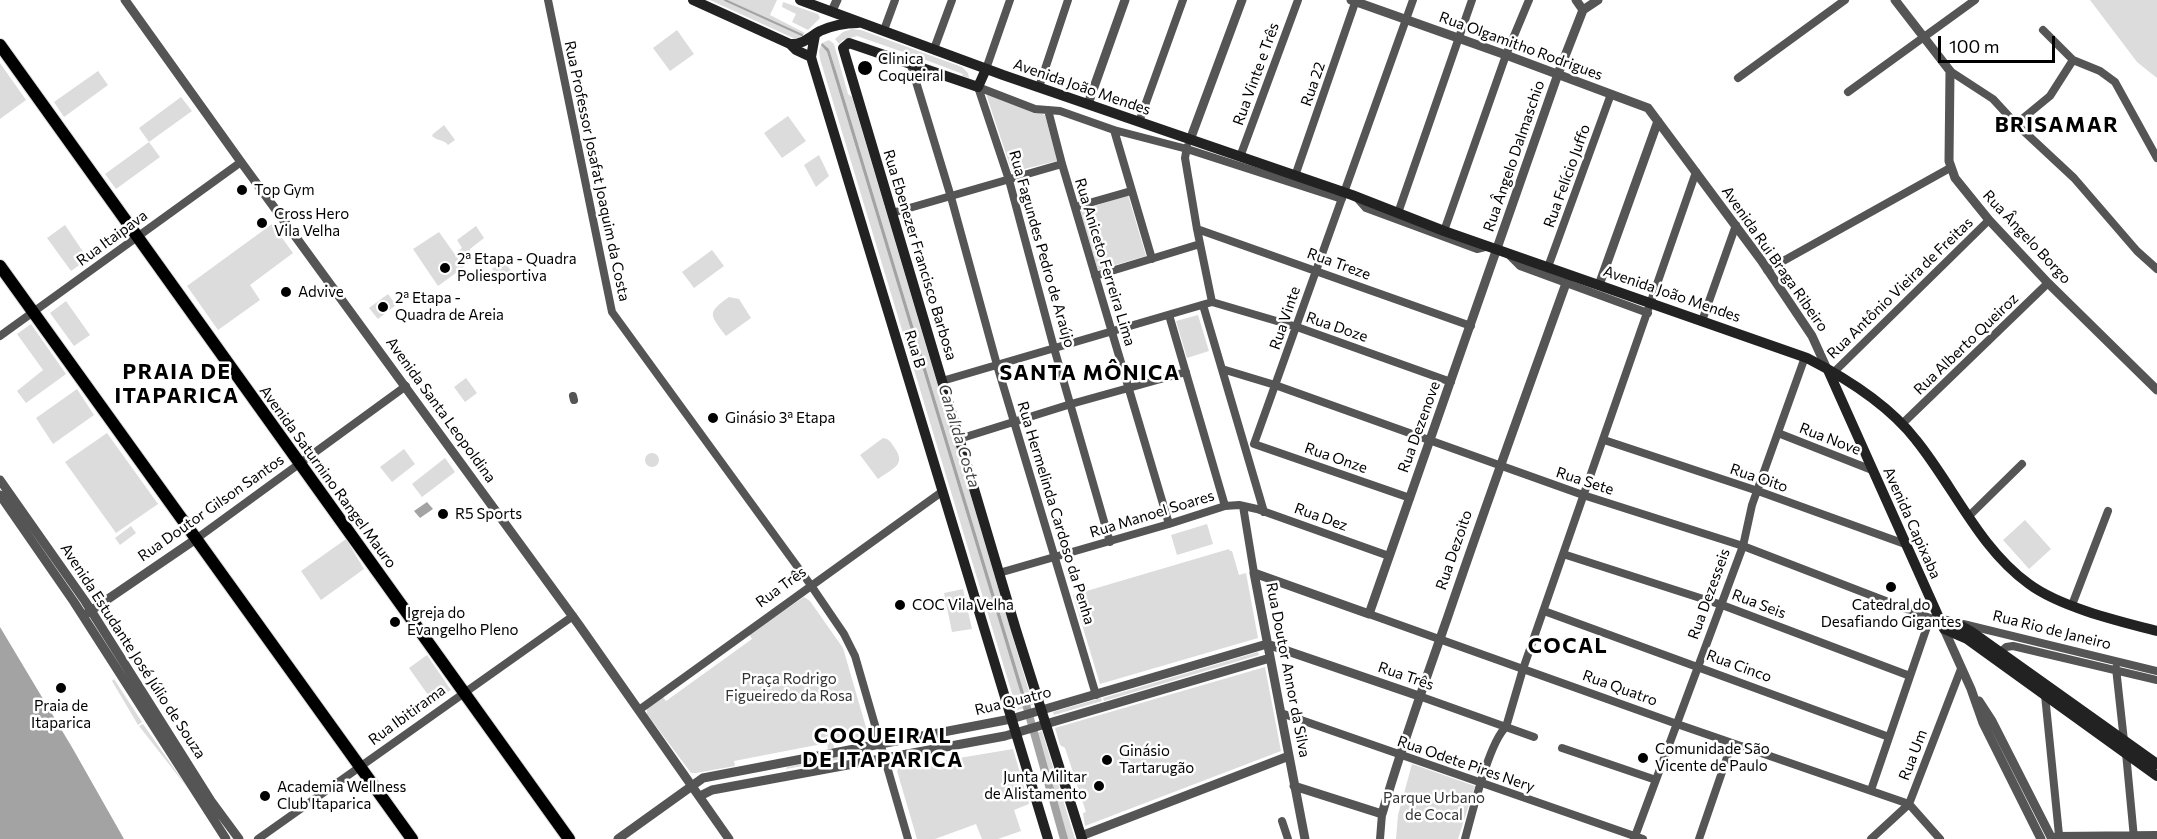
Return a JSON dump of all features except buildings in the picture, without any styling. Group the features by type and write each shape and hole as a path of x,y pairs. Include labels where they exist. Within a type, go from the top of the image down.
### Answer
{"main road":[{"path":"693,0 790,44 812,57 817,33 826,21 826,13 821,7"},
{"name":"Avenida João Mendes","path":"800,0 1138,122 1188,145 1240,157 1343,196 1356,197 1444,231 1548,267 1568,279 1599,285 1650,308 1702,321 1805,357 1830,372"},
{"path":"790,44 801,44 817,33 844,24 867,24"},
{"name":"Rua Ebenezer Francisco Barbosa","path":"910,62 849,43 843,46 1039,711 1081,837"},
{"name":"Avenida Saturnino Rangel Mauro","path":"0,45 569,839"},
{"name":"Rua B","path":"812,57 1011,719 1021,732 1048,839"},
{"path":"910,62 978,87 986,69"},
{"path":"0,266 412,839"},
{"path":"1830,372 1872,399 1902,424 1918,442 1995,552 2019,576 2048,596 2157,631"},
{"name":"Avenida Capixaba","path":"1830,372 1941,622"},
{"path":"1941,622 1969,630 2157,764"},
{"path":"1941,622 2157,776"}],"street":[{"name":"Avenida Santa Leopoldina","path":"125,0 573,616 729,839"},
{"name":"Rua Professor Josafat Joaquim da Costa","path":"548,0 612,312 810,585 853,650 908,839"},
{"path":"832,11 837,0"},
{"path":"884,30 895,0"},
{"path":"934,49 952,0"},
{"path":"986,69 1010,0"},
{"path":"1040,87 1068,0"},
{"path":"1088,104 1125,0"},
{"path":"1138,122 1183,0"},
{"path":"942,381 1212,302 1185,158 1242,0"},
{"name":"Rua Vinte e Três","path":"1240,157 1298,0"},
{"name":"Rua Vinte","path":"1249,446 1297,327 1413,0"},
{"path":"1398,213 1472,0"},
{"path":"1444,231 1506,55 1529,0"},
{"path":"1576,0 1589,5"},
{"path":"1738,78 1845,0"},
{"path":"1895,0 1950,70 1993,99 2016,124 2074,178 2137,251 2157,269"},
{"path":"1848,92 1975,0"},
{"name":"Rua Olgamitho Rodrigues","path":"1354,1 1648,108"},
{"name":"Rua 22","path":"1295,176 1354,1"},
{"name":"Rua Ângelo Dalmaschio","path":"1498,249 1558,74 1589,5"},
{"path":"2043,30 2073,60 2100,70 2115,82 2157,158"},
{"path":"2016,124 2050,96 2073,60"},
{"name":"Rua Hermelinda Cardoso da Penha","path":"910,62 951,197 997,365 1096,694"},
{"path":"1767,270 1950,168 1950,70"},
{"path":"978,87 1035,109 1060,111 1114,130 1188,145"},
{"name":"Rua Fagundes Pedro de Araújo","path":"978,87 1009,180 1054,348 1110,542"},
{"name":"Rua Felício Juffo","path":"1548,267 1611,94"},
{"name":"Avenida Rui Braga Ribeiro","path":"1648,108 1736,225 1812,336 1830,372"},
{"name":"Rua Aniceto Ferreira Lima","path":"1048,111 1169,524"},
{"path":"1599,285 1658,121"},
{"path":"1114,130 1152,259"},
{"name":"Avenida João Mendes","path":"1188,145 1343,196"},
{"name":"Rua Itaipava","path":"0,336 241,162"},
{"path":"892,213 1062,164"},
{"name":"Rua Ângelo Borgo","path":"1950,168 1960,186 1989,220 2048,283 2157,390"},
{"path":"1465,839 1480,784 1500,732 1506,727 1523,669 1696,172"},
{"path":"1075,207 1131,191"},
{"name":"Avenida João Mendes","path":"1356,197 1366,208 1477,249 1498,249 1520,266 1568,279 1650,308"},
{"name":"Rua Antônio Vieira de Freitas","path":"1830,372 1989,220"},
{"path":"1702,321 1736,225"},
{"name":"Rua Treze","path":"1197,229 1471,326"},
{"path":"1095,276 1200,244"},
{"name":"Rua Dezenove","path":"1369,614 1498,249"},
{"name":"Rua Dezoito","path":"1380,839 1382,814 1399,755 1499,466 1568,279"},
{"name":"Rua Alberto Queiroz","path":"1902,424 2048,283"},
{"name":"Rua Doze","path":"1212,302 1297,327 1451,382"},
{"path":"1203,305 1249,446 1264,512"},
{"path":"1169,315 1225,506"},
{"name":"Rua Dezesseis","path":"1637,838 1656,780 1743,546 1758,491 1805,357"},
{"name":"Rua Sete","path":"1222,369 1275,385 1583,495 1743,546 1941,622"},
{"path":"959,439 1128,387 1186,372"},
{"name":"Rua Doutor Gilson Santos","path":"86,614 196,539 406,387"},
{"name":"Rua Nove","path":"1778,434 1872,470"},
{"name":"Rua Oito","path":"1604,440 1758,491 1905,544"},
{"name":"Rua Onze","path":"1249,446 1410,498"},
{"path":"1969,516 2022,464"},
{"name":"Avenida Estudante José Júlio de Souza","path":"0,480 226,839"},
{"name":"Rua Três","path":"639,710 943,491"},
{"name":"Avenida Estudante José Júlio de Souza","path":"0,495 86,614 239,839"},
{"name":"Rua Manoel Soares","path":"999,573 1110,542 1225,506 1243,506"},
{"name":"Rua Dez","path":"1243,506 1389,556"},
{"name":"Rua Doutor Annor da Silva","path":"1243,506 1305,839"},
{"path":"2072,605 2108,511"},
{"name":"Rua Seis","path":"1563,554 1722,604 1910,676"},
{"name":"Rua Quatro","path":"1254,573 1909,804"},
{"name":"Rua Cinco","path":"1544,611 1889,737"},
{"name":"Rua Ibitirama","path":"258,839 573,616"},
{"path":"1871,790 1910,676 1941,622"},
{"name":"Rua Rio de Janeiro","path":"1941,622 2157,670"},
{"name":"Avenida Capixaba","path":"1941,622 1971,689 1992,721 2053,838"},
{"name":"Rua Três","path":"1267,644 1534,737"},
{"name":"Rua Quatro","path":"618,839 703,778 1011,719 1267,644"},
{"name":"Rua Rio de Janeiro","path":"2001,652 2006,647 2013,646 2157,680"},
{"name":"Rua Quatro","path":"700,796 709,790 1021,732 1270,658"},
{"path":"2116,661 2124,741"},
{"name":"Rua Um","path":"1872,839 1909,804 1961,669"},
{"name":"Avenida Capixaba","path":"1971,689 1983,723 2041,839"},
{"path":"2045,695 2053,838 2157,835"},
{"name":"Rua Odete Pires Nery","path":"1281,713 1637,838"},
{"path":"1699,839 1732,743"},
{"path":"1562,748 1656,780"},
{"path":"2126,753 2134,837"},
{"path":"1081,837 1289,756"},
{"path":"781,763 784,776"},
{"path":"750,769 753,782"},
{"path":"1294,786 1382,814"},
{"path":"1909,804 1940,839"},
{"path":"1282,821 1288,839"}],"green space":[{"path":"710,0 777,0 770,15 805,33 799,38 793,38"},
{"path":"2090,0 2157,0 2157,78 2137,62"},
{"path":"783,2 818,14 820,18 808,30 792,22 796,14 782,7"},
{"path":"852,29 861,30 962,67 968,73 969,78 857,36 843,40 839,44 835,39 843,32"},
{"path":"677,30 694,54 670,71 653,48"},
{"path":"829,40 834,44 848,94 852,97 1033,705 1028,706 837,74 829,49 822,43"},
{"path":"821,45 827,52 1025,708 1017,710 820,59"},
{"path":"0,63 26,100 0,119"},
{"path":"98,71 108,85 64,117 54,102"},
{"path":"986,94 1045,115 1057,161 1012,172"},
{"path":"181,97 192,111 149,142 139,128"},
{"path":"788,116 806,141 782,158 764,133"},
{"path":"444,125 455,140 448,145 432,136"},
{"path":"149,142 160,157 116,189 105,174"},
{"path":"819,155 829,176 816,187 804,165"},
{"path":"1128,195 1146,256 1098,270 1080,211"},
{"path":"272,224 293,253 250,285 260,300 218,330 187,286"},
{"path":"65,225 88,259 71,271 47,238"},
{"path":"476,226 484,238 470,249 467,264 458,251 462,248 457,240"},
{"path":"439,232 464,267 438,286 413,249"},
{"path":"712,250 724,266 694,288 682,272"},
{"path":"504,261 514,275 503,283 492,269"},
{"name":"2ª Etapa - Quadra de Areia","path":"388,294 396,305 378,319 369,308"},
{"path":"729,297 739,299 751,318 726,336 713,315 717,307"},
{"path":"66,301 90,335 74,346 50,313"},
{"path":"1198,315 1209,351 1187,358 1176,321"},
{"path":"31,324 66,374 26,403 17,391 43,370 17,334"},
{"path":"466,378 477,393 465,402 454,387"},
{"path":"77,389 94,415 53,444 36,418"},
{"path":"107,433 158,504 116,533 65,462"},
{"path":"883,438 889,441 898,453 899,462 878,479 860,455"},
{"path":"404,449 415,464 392,482 380,467"},
{"path":"649,453 655,453 659,460 655,467 649,467 645,463 645,457"},
{"path":"445,458 455,472 422,497 412,484"},
{"path":"2025,520 2051,549 2029,569 2003,540"},
{"path":"1207,524 1213,544 1177,555 1171,535"},
{"path":"131,526 136,533 120,545 115,538"},
{"path":"346,539 364,569 321,600 301,571"},
{"path":"1229,549 1232,551 1239,575 1246,573 1258,638 1100,684 1073,595"},
{"path":"963,589 972,629 952,632 944,593"},
{"name":"Praça Rodrigo Figueiredo da Rosa","path":"804,597 810,601 843,648 870,741 857,743 855,738 833,742 834,748 828,749 827,743 734,761 735,766 691,773 647,714 647,709 662,696 666,701 752,639 749,634"},
{"path":"1258,652 1259,655 1104,701 1103,698"},
{"path":"427,655 451,690 433,702 409,668"},
{"path":"1265,667 1281,751 1085,826 1083,813 1086,812 1065,748 1060,745 1055,728"},
{"path":"114,679 142,722 138,725 112,681"},
{"path":"1101,698 1102,701 1054,715 1053,712"},
{"path":"143,724 190,791 139,726"},
{"path":"1042,731 1075,839 1064,839 1033,734"},
{"path":"1013,749 1029,804 1014,810 1021,831 998,839 982,839 976,824 935,839 917,839 897,771 899,768"},
{"path":"870,751 870,754 786,769 787,767"},
{"name":"Parque Urbano de Cocal","path":"1412,764 1475,786 1458,839 1396,839 1398,815"}],"shaded area":[{"path":"822,43 829,49 837,74 1028,706 1025,708 827,52 821,45"},
{"path":"427,502 433,509 420,518 414,511"},
{"path":"0,627 73,749 124,839 0,839"}],"waterway":[{"name":"Canal da Costa","path":"725,0 802,35"},
{"name":"Canal da Costa","path":"1024,697 1064,839"}],"place":[{"name":"Clinica Coqueiral","path":"865,68"},
{"name":"Top Gym","path":"242,190"},
{"name":"Cross Hero Vila Velha","path":"262,223"},
{"name":"2ª Etapa - Quadra Poliesportiva","path":"445,268"},
{"name":"Advive","path":"286,292"},
{"name":"2ª Etapa - Quadra de Areia","path":"383,307"},
{"name":"Ginásio 3ª Etapa","path":"713,418"},
{"name":"R5 Sports","path":"443,514"},
{"name":"Catedral do Desafiando Gigantes","path":"1891,587"},
{"name":"COC Vila Velha","path":"900,605"},
{"name":"Igreja do Evangelho Pleno","path":"395,622"},
{"name":"Praia de Itaparica","path":"61,688"},
{"name":"Comunidade São Vicente de Paulo","path":"1643,758"},
{"name":"Ginásio Tartarugão","path":"1107,760"},
{"name":"Junta Militar de Alistamento","path":"1099,786"},
{"name":"Academia Wellness Club Itaparica","path":"265,796"}],"district":[{"name":"BRISAMAR","path":"2057,125"},
{"name":"SANTA MÔNICA","path":"1090,373"},
{"name":"PRAIA DE ITAPARICA","path":"177,384"},
{"name":"COCAL","path":"1568,646"},
{"name":"COQUEIRAL DE ITAPARICA","path":"883,748"}]}
